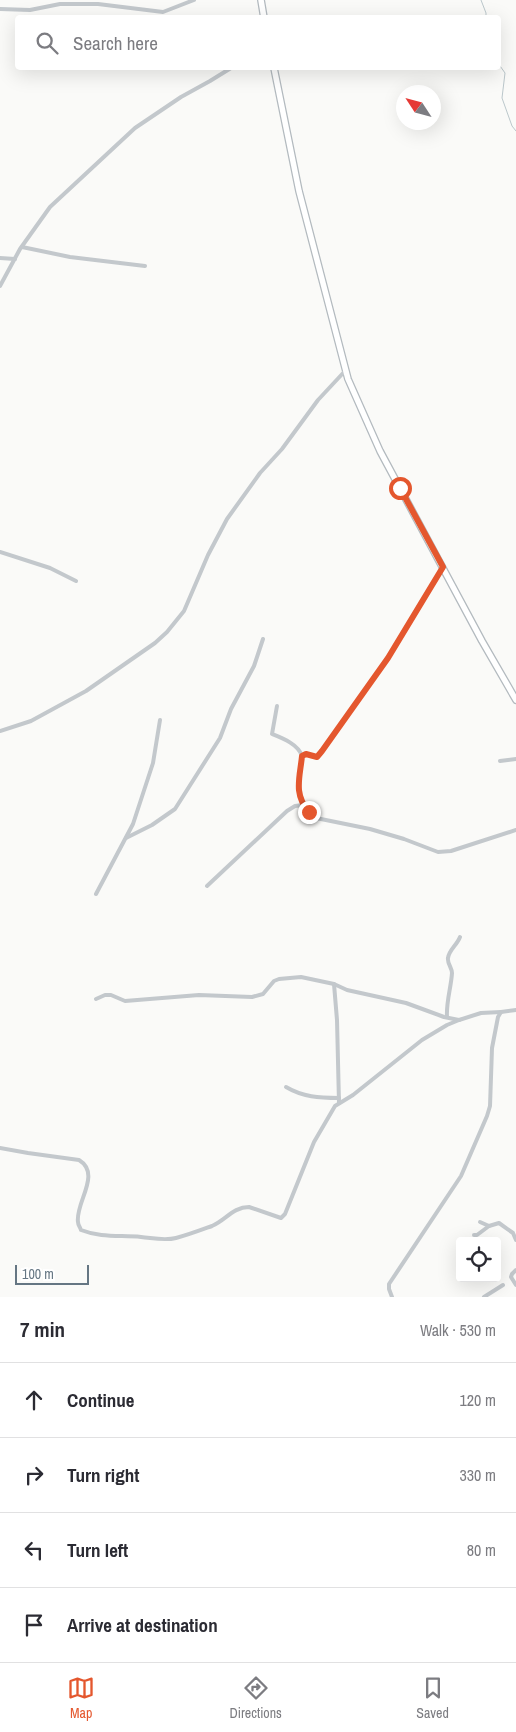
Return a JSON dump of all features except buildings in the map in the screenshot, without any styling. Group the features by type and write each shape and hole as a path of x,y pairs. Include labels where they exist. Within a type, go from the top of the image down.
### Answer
{"street":[{"path":"0,8 30,10 60,4 98,4 163,12 194,0"},
{"path":"261,0 264,15"},
{"path":"0,286 22,246 50,207 134,128 181,97 228,70"},
{"path":"274,70 300,191 345,371 380,451 516,700"},
{"path":"22,246 70,256 145,266"},
{"path":"0,258 15,259"},
{"path":"0,731 31,721 86,691 155,643 167,632 184,611 208,555 227,519 260,473 282,449 318,400 345,371"},
{"path":"0,552 50,568 76,580"},
{"path":"302,756 306,754 317,757 322,751 388,658 443,567"},
{"path":"126,838 152,826 175,809 220,738 231,708 254,666 263,640"},
{"path":"276,706 272,734 300,750 302,756 298,784 300,798 303,805 316,818 370,829 438,852 451,851 516,830"},
{"path":"96,894 126,838 140,804 153,763 160,720"},
{"path":"500,761 516,759"},
{"path":"207,886 295,806 300,798"},
{"path":"295,806 303,805"},
{"path":"447,1017 452,972 448,956 458,944 460,937"},
{"path":"96,999 105,995 111,995 125,1001 199,995 252,997 263,994 274,982 289,978 301,978 334,984 348,990 406,1003 459,1020"},
{"path":"0,1148 28,1154 79,1160 86,1164 88,1181 77,1221 81,1230 90,1234 165,1240 213,1225 235,1210 244,1207 278,1218 282,1217 314,1142 338,1100 337,1020 334,984"},
{"path":"286,1087 296,1093 314,1098 345,1099 422,1040 459,1020 481,1013 516,1010"},
{"path":"392,1297 389,1289 390,1284 455,1187 468,1163 487,1116 490,1106 492,1048 497,1019 501,1012"},
{"path":"480,1222 488,1226"},
{"path":"474,1235 477,1235 488,1226 499,1223 513,1233 516,1240"},
{"path":"516,1270 511,1277 516,1284"},
{"path":"484,1297 503,1285"}],"waterway":[{"path":"481,0 486,15"},
{"path":"501,67 505,73 502,98 512,126 516,131"}],"route":[{"path":"309,812 300,798 298,784 303,754 317,757 322,751 388,658 443,567 400,488"}]}
